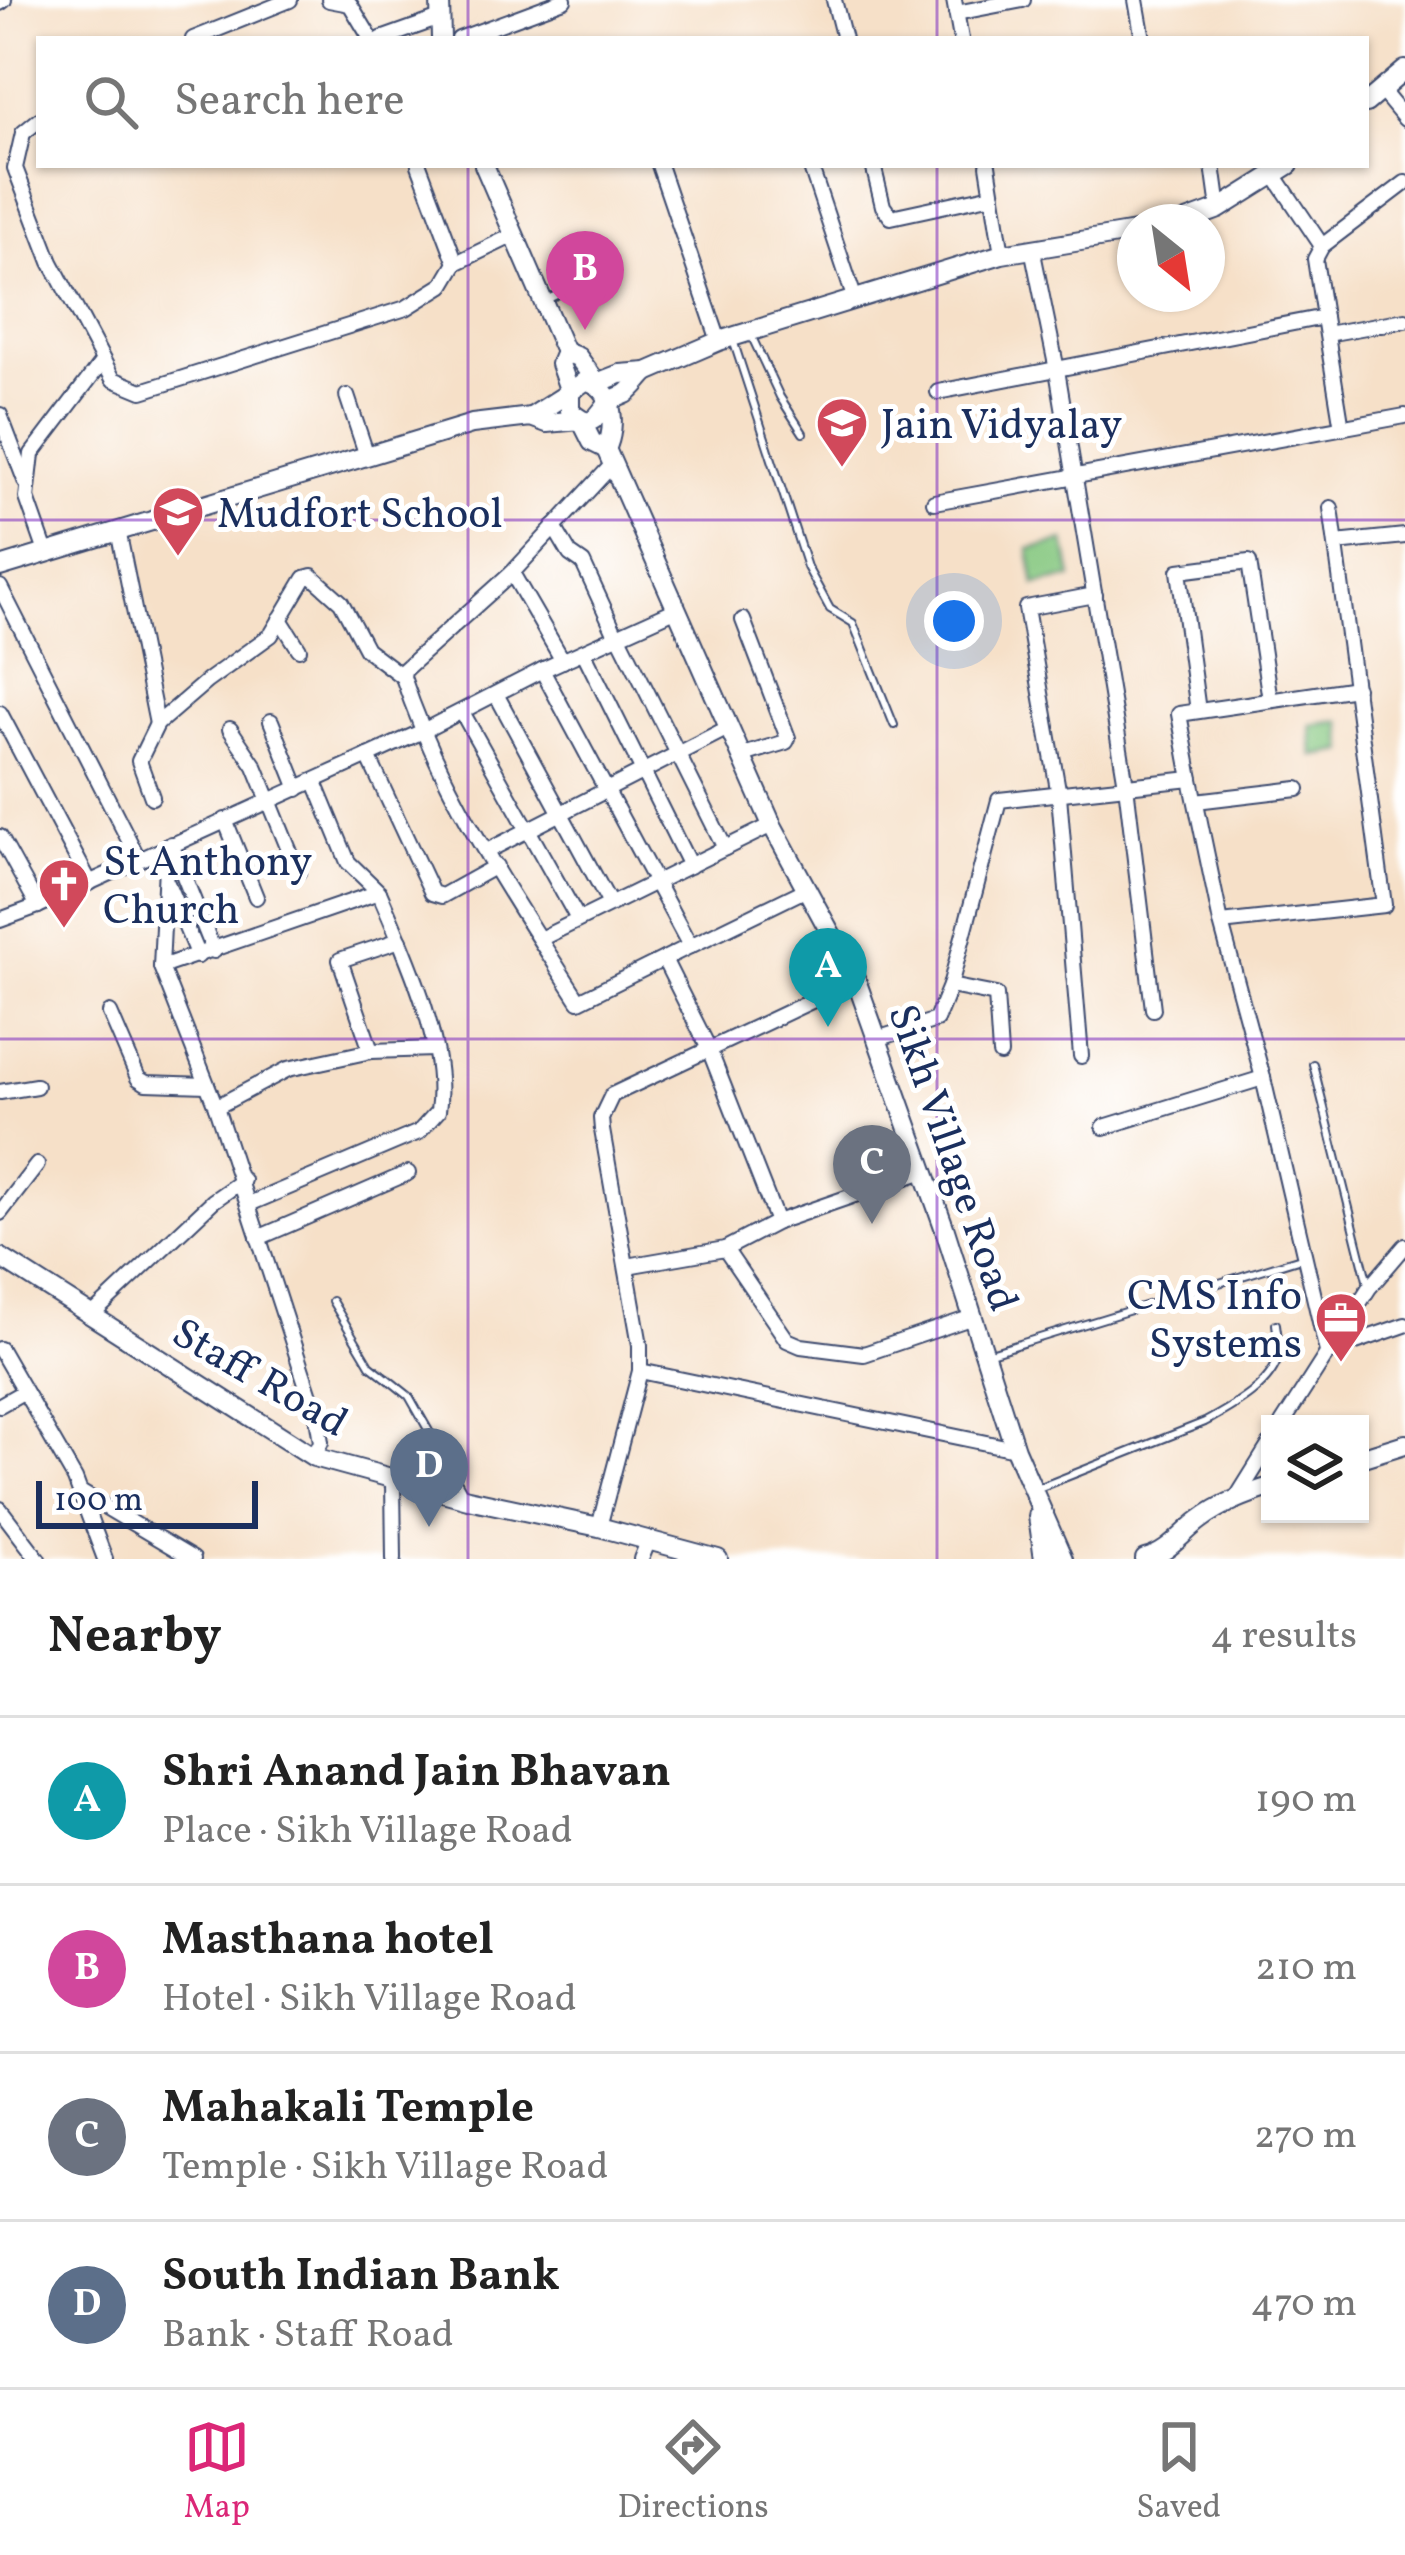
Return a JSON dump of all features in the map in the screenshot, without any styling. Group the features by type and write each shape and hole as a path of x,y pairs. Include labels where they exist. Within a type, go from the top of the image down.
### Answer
{"main road":[{"path":"1374,97 1405,70"},
{"path":"485,168 565,352 578,357 606,391 612,437 609,457"},
{"path":"1225,204 1284,169"},
{"path":"0,567 472,424 530,417 585,381 647,372 734,336 1002,254 1117,235"},
{"path":"565,352 560,364 570,392 570,412 609,457"},
{"path":"530,417 547,423 598,418 647,372"},
{"name":"Sikh Village Road","path":"609,457 772,825 856,980 1015,1449 1063,1559"},
{"name":"Staff Road","path":"0,1257 314,1457 599,1528 645,1550 718,1559"},
{"path":"1369,1455 1405,1444"},
{"path":"1162,1556 1200,1520 1237,1497 1261,1490"},
{"name":"Sikh Village Road","path":"1035,1497 1044,1559"}],"street":[{"path":"201,36 290,0"},
{"path":"329,0 350,4 369,36"},
{"path":"466,36 564,0"},
{"path":"833,0 843,36"},
{"path":"955,7 1023,0"},
{"path":"1136,0 1142,36"},
{"path":"386,36 440,9"},
{"path":"1374,97 1405,119"},
{"path":"36,122 22,133 15,168 50,262 113,379 142,392 406,308 442,285 456,263 512,236"},
{"path":"420,168 456,263"},
{"path":"660,168 734,336"},
{"path":"811,168 855,300"},
{"path":"874,168 883,206 891,217 993,195"},
{"path":"988,168 1002,254"},
{"path":"1214,168 1219,204"},
{"path":"1284,169 1322,246"},
{"path":"1342,428 1315,259 1322,246 1405,183"},
{"path":"1032,248 1076,478 1126,785 1153,1009"},
{"path":"938,392 1324,316"},
{"path":"1327,334 1405,320"},
{"path":"46,552 27,498 32,454 102,362"},
{"path":"347,396 366,454"},
{"path":"0,415 28,487"},
{"path":"934,502 1405,416"},
{"path":"609,457 512,573 404,670 421,732 579,1001 807,889"},
{"path":"1221,923 1384,905 1331,508"},
{"path":"554,527 570,554 584,563 725,848"},
{"path":"118,530 157,724"},
{"path":"1336,543 1405,536"},
{"path":"1198,711 1179,571 1249,562 1270,700"},
{"path":"512,573 563,661"},
{"path":"152,796 140,761 157,724 271,635 305,578 312,576 341,602 365,649 403,677"},
{"path":"0,587 138,858"},
{"path":"1081,1056 1059,795 1026,608 1095,596"},
{"path":"1,917 38,906 315,782 676,609"},
{"path":"280,620 299,649"},
{"path":"740,756 788,738 742,620"},
{"path":"584,653 690,866"},
{"path":"542,670 690,946"},
{"path":"1327,1352 1221,923 1179,714 1356,688"},
{"path":"496,694 610,904"},
{"path":"461,712 578,919"},
{"path":"0,713 90,883"},
{"path":"271,721 298,789"},
{"path":"487,850 728,728"},
{"path":"230,729 255,766 298,872"},
{"path":"368,756 432,893 442,896 496,866"},
{"path":"877,1039 936,1020 950,986 999,800 1191,778"},
{"path":"249,1204 419,1132 431,1124 440,1100 434,1049 400,940 379,892 348,862 315,782"},
{"path":"1196,801 1298,789"},
{"path":"224,820 256,897"},
{"path":"540,939 772,825"},
{"path":"0,837 38,906"},
{"path":"169,845 161,967 243,1180 317,1417 321,1442 314,1457"},
{"path":"169,845 206,953"},
{"path":"166,881 206,953"},
{"path":"161,967 379,892"},
{"path":"371,1051 340,960 400,940"},
{"path":"664,958 709,1048 777,1222"},
{"path":"599,1528 638,1394 640,1371 602,1130 605,1106 612,1095 856,980"},
{"path":"950,986 996,995 1000,1054"},
{"path":"110,1013 138,1078 207,1085"},
{"path":"216,1107 288,1069 371,1051 434,1049"},
{"path":"1104,1127 1263,1078"},
{"path":"0,1092 36,1086"},
{"path":"0,1213 37,1165"},
{"path":"627,1266 725,1249 777,1222 924,1171"},
{"path":"258,1238 408,1173"},
{"path":"91,1316 213,1201 243,1180"},
{"path":"1288,1415 1369,1288 1405,1247"},
{"path":"725,1249 787,1340 801,1346 864,1354 973,1316"},
{"path":"1327,1352 1405,1325"},
{"path":"0,1348 82,1493 105,1559"},
{"path":"640,1371 1015,1449"},
{"path":"0,1405 23,1392"},
{"path":"1237,1497 1261,1458"},
{"path":"394,1559 398,1481"},
{"path":"82,1493 193,1559"},
{"path":"0,1509 38,1559"}],"lane":[{"path":"543,302 596,276"},
{"path":"734,336 803,433"},
{"path":"734,336 807,567 830,609 853,623 894,724"},
{"path":"1313,1064 1369,1288"},
{"path":"985,1355 1305,1257"},
{"path":"332,1301 370,1365 409,1396 468,1499"},
{"path":"1035,1497 1230,1408 1270,1374 1279,1354 1276,1324"},
{"path":"398,1481 431,1440"}],"green space":[{"path":"1065,541 1072,578 1035,585 1029,549"},
{"path":"1341,721 1345,751 1313,756 1311,725"}],"place":[{"name":"Masthana hotel","path":"585,330"},
{"name":"Jain Vidyalay","path":"842,469"},
{"name":"Mudfort School","path":"178,558"},
{"name":"St Anthony Church","path":"64,930"},
{"name":"Shri Anand Jain Bhavan","path":"828,1027"},
{"name":"Mahakali Temple","path":"872,1224"},
{"name":"CMS Info Systems","path":"1341,1364"},
{"name":"South Indian Bank","path":"429,1527"}]}
